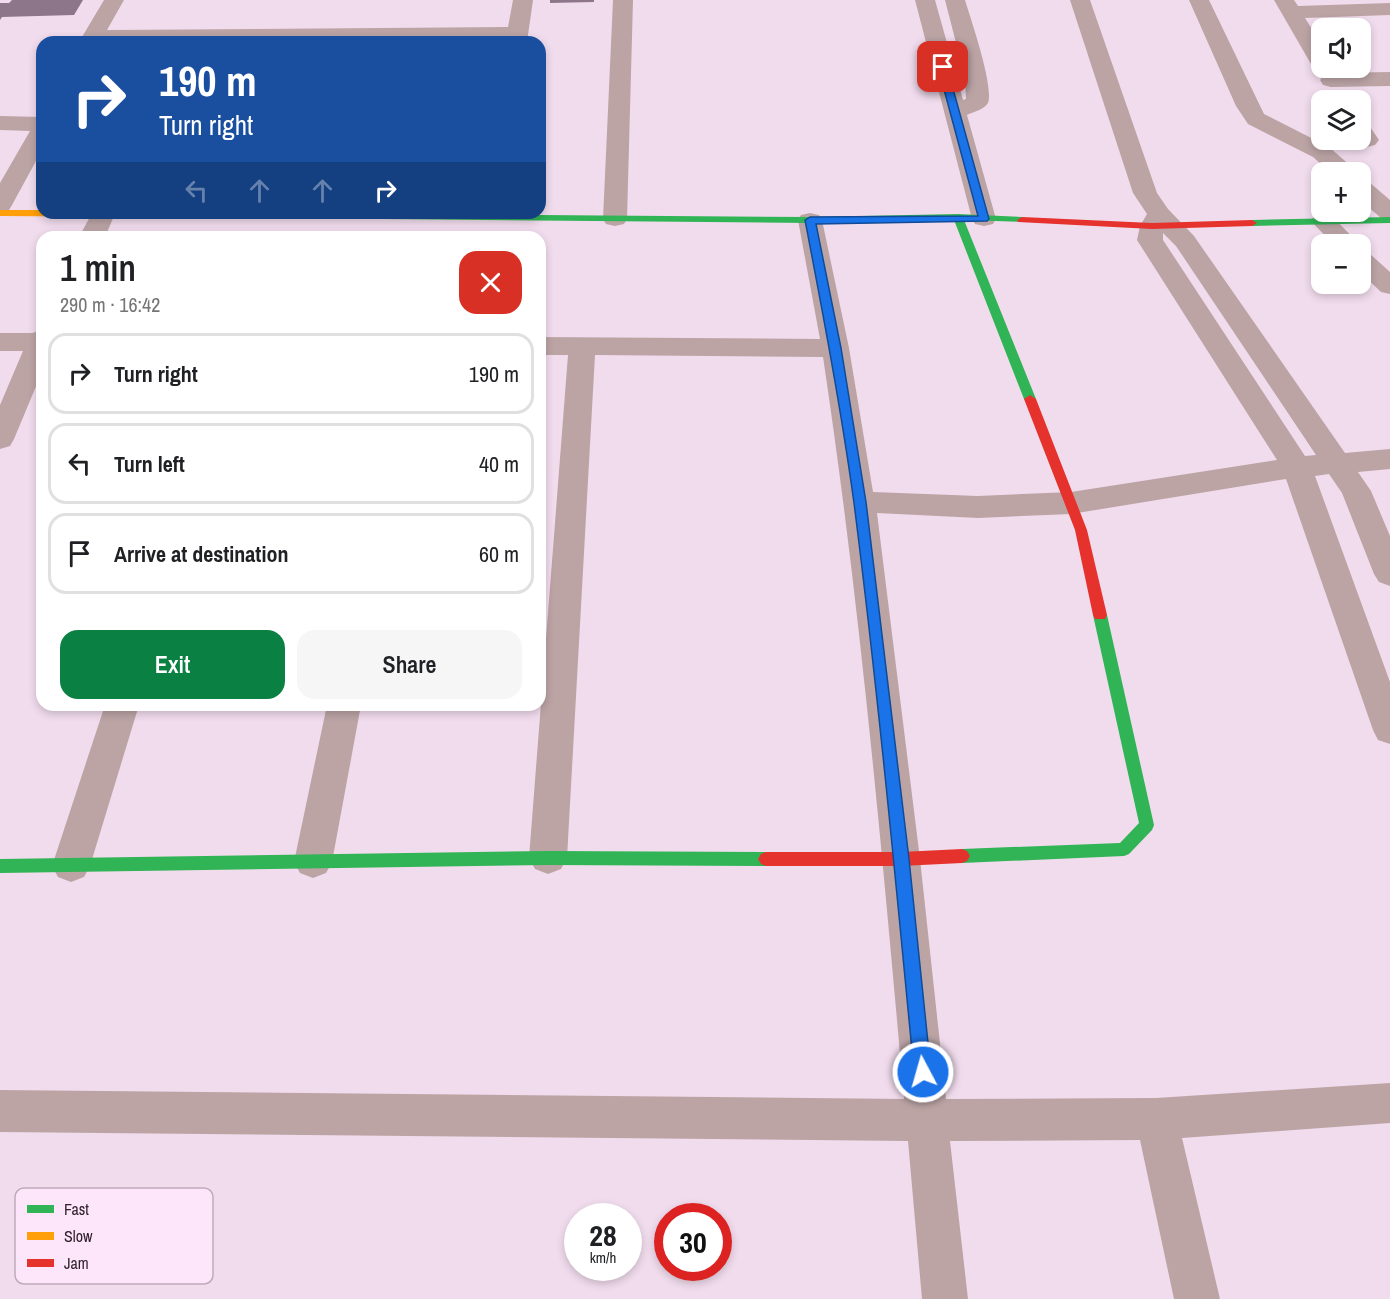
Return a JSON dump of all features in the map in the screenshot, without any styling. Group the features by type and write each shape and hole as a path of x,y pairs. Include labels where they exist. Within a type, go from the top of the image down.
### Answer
{"street":[{"path":"94,36 114,0"},
{"path":"517,36 523,0"},
{"path":"615,219 623,0"},
{"path":"925,0 984,219"},
{"path":"955,0 976,78 977,102 955,112"},
{"path":"1080,0 1145,193 1161,222 1356,491 1390,574"},
{"path":"1199,0 1247,106 1256,119 1321,152 1332,162"},
{"path":"1287,6 1390,9"},
{"path":"1287,6 1311,46"},
{"path":"1371,76 1390,79"},
{"path":"0,123 36,124"},
{"path":"0,205 36,140"},
{"path":"1371,197 1390,213"},
{"path":"0,213 36,218"},
{"path":"45,219 97,226 958,217 1161,222 1311,222"},
{"path":"0,866 548,858 901,859 1124,849 1147,825 1081,530 958,217"},
{"path":"810,220 835,348 860,502 901,859 945,1299"},
{"path":"1371,221 1390,220"},
{"path":"1161,222 1149,240 1297,467 1390,730"},
{"path":"1323,222 1336,234"},
{"path":"1371,268 1390,286"},
{"path":"0,342 36,341"},
{"path":"546,346 835,348"},
{"path":"548,858 582,346"},
{"path":"0,439 36,353"},
{"path":"860,502 978,507 1071,503 1297,467 1390,459"},
{"path":"71,866 120,711"},
{"path":"313,862 344,711"},
{"path":"0,1111 928,1120 1156,1119 1390,1103"},
{"path":"1156,1119 1197,1299"}],"building":[{"path":"12,0 83,0 74,15 2,17 0,20 0,3 9,3"},
{"path":"550,0 594,0 594,2 550,3"}],"traffic: fast":[{"path":"546,218 810,220 958,217 1022,220"},
{"path":"958,217 1030,399"},
{"path":"1252,223 1390,220"},
{"path":"962,856 1124,849 1147,825 1100,615"},
{"path":"0,866 548,858 766,859"}],"traffic: slow":[{"path":"0,213 36,213"}],"traffic: jam":[{"path":"1022,220 1152,226 1252,223"},
{"path":"1030,399 1081,530 1100,615"},
{"path":"766,859 901,859 962,856"}],"route":[{"path":"923,1072 860,502 835,348 810,220 958,217 984,219 943,67"}]}
